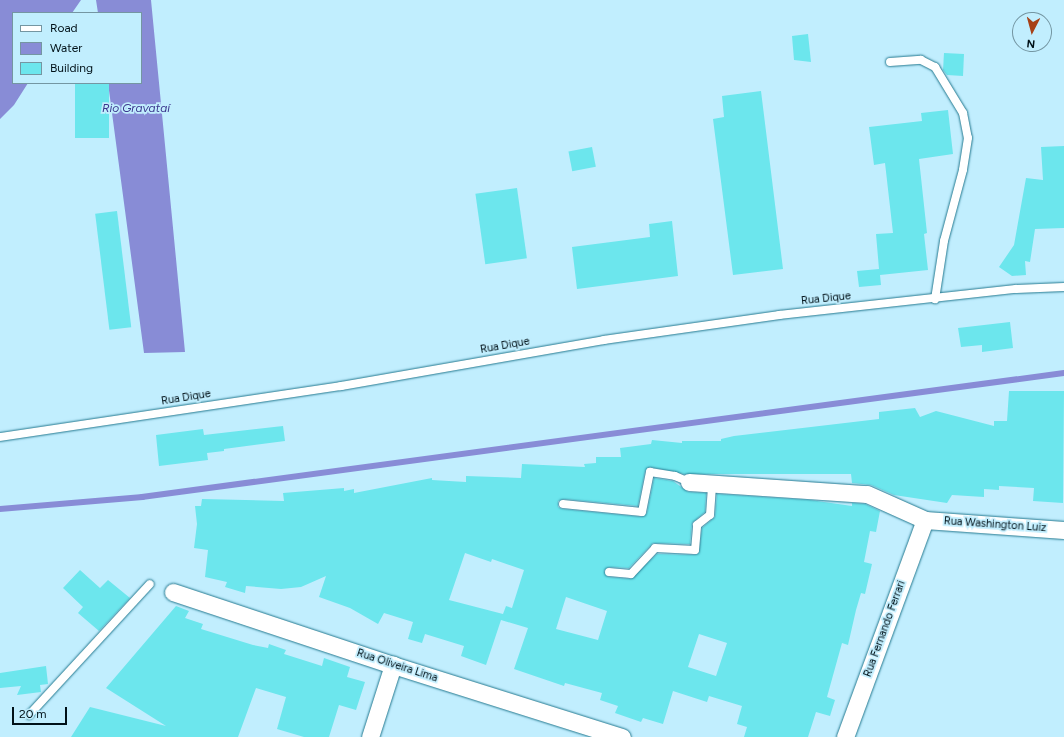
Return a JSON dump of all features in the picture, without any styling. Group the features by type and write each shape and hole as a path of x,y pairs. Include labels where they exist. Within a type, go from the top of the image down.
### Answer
{"street":[{"path":"689,482 867,494 925,520"},
{"name":"Rua Washington Luiz","path":"925,520 1064,530"},
{"name":"Rua Fernando Ferrari","path":"845,737 925,520"},
{"name":"Rua Oliveira Lima","path":"173,592 393,665 622,737"},
{"path":"370,737 393,665"}],"lane":[{"path":"890,62 921,60 935,67 963,113 967,132 963,170 944,241 935,299"},
{"name":"Rua Dique","path":"0,437 341,386 604,340 779,315 1016,289 1064,287"},
{"path":"563,504 642,512 650,472 675,476 689,482"},
{"path":"609,572 631,574 655,548 695,550 697,525 710,515 712,484"},
{"path":"28,715 150,584"}],"water":[{"path":"0,0 81,0 73,12 12,12 12,84 27,84 14,105 0,119"},
{"name":"Rio Gravataí","path":"96,0 151,0 185,352 144,353 108,84 142,84 142,12 98,12"}],"building":[{"path":"808,34 811,62 794,60 792,36"},
{"path":"944,53 964,54 963,76 947,75 943,70"},
{"path":"75,84 109,84 109,138 75,138"},
{"path":"761,91 783,269 733,275 713,119 724,117 722,96"},
{"path":"948,110 953,154 919,159 927,233 924,234 928,270 880,275 881,285 859,287 857,271 879,269 876,234 893,233 885,163 874,165 869,127 922,121 921,113"},
{"path":"1064,146 1064,228 1035,229 1030,262 1025,261 1026,275 1012,276 999,267 1014,245 1026,178 1043,180 1041,147"},
{"path":"592,147 596,167 572,171 568,152"},
{"path":"517,188 527,258 485,264 475,194"},
{"path":"117,211 131,327 109,330 95,214"},
{"path":"672,221 678,276 577,289 572,247 650,237 649,224"},
{"path":"1010,322 1013,348 982,352 982,345 961,347 958,328"},
{"path":"1009,391 1064,391 1063,503 1033,501 1034,488 999,486 999,490 984,489 984,497 952,495 947,503 894,495 871,485 852,483 851,474 684,474 650,467 645,471 638,506 564,499 558,501 558,507 562,509 642,517 647,513 654,478 673,481 688,492 706,493 705,512 692,523 690,544 653,543 629,568 609,567 604,571 608,577 630,579 657,554 695,555 699,553 702,528 715,517 717,494 810,500 852,506 852,503 865,504 880,511 876,532 870,531 864,562 872,564 865,594 861,593 848,645 842,643 827,697 835,700 830,716 816,712 808,737 744,737 747,727 737,724 742,706 709,696 707,702 673,691 663,724 643,718 641,722 615,713 618,706 600,700 602,693 565,683 564,686 514,669 528,628 501,620 486,665 461,656 464,646 425,634 422,643 408,639 413,622 384,613 378,624 350,608 319,597 326,576 301,587 281,589 246,586 245,593 225,587 227,582 205,577 208,550 194,548 197,524 195,506 201,506 202,499 284,501 283,493 344,488 344,491 354,489 354,493 432,478 432,480 466,482 466,476 521,478 522,464 585,467 584,464 596,463 596,457 621,457 620,448 651,444 652,440 682,443 682,441 721,441 721,439 734,436 879,419 879,412 915,408 920,417 936,411 994,426 994,421 1007,421","holes":["465,553 491,562 492,559 524,570 512,608 506,606 503,614 449,600","566,597 607,611 598,640 556,629","699,634 727,643 716,676 688,667"]},
{"path":"283,426 285,441 224,449 224,451 207,453 208,460 159,466 156,435 203,429 204,435"},
{"path":"80,570 100,588 108,580 130,598 99,631 78,613 83,607 63,588"},
{"path":"176,606 189,611 185,618 203,624 201,629 253,645 268,648 269,644 286,650 284,654 322,666 324,658 350,667 347,677 365,682 356,710 339,705 329,737 304,737 277,729 286,697 256,688 238,737 71,737 90,707 166,726 106,688"},
{"path":"46,666 48,684 40,685 41,692 17,695 21,686 0,688 0,673"}],"waterway":[{"path":"0,509 142,497 1064,373"}]}
